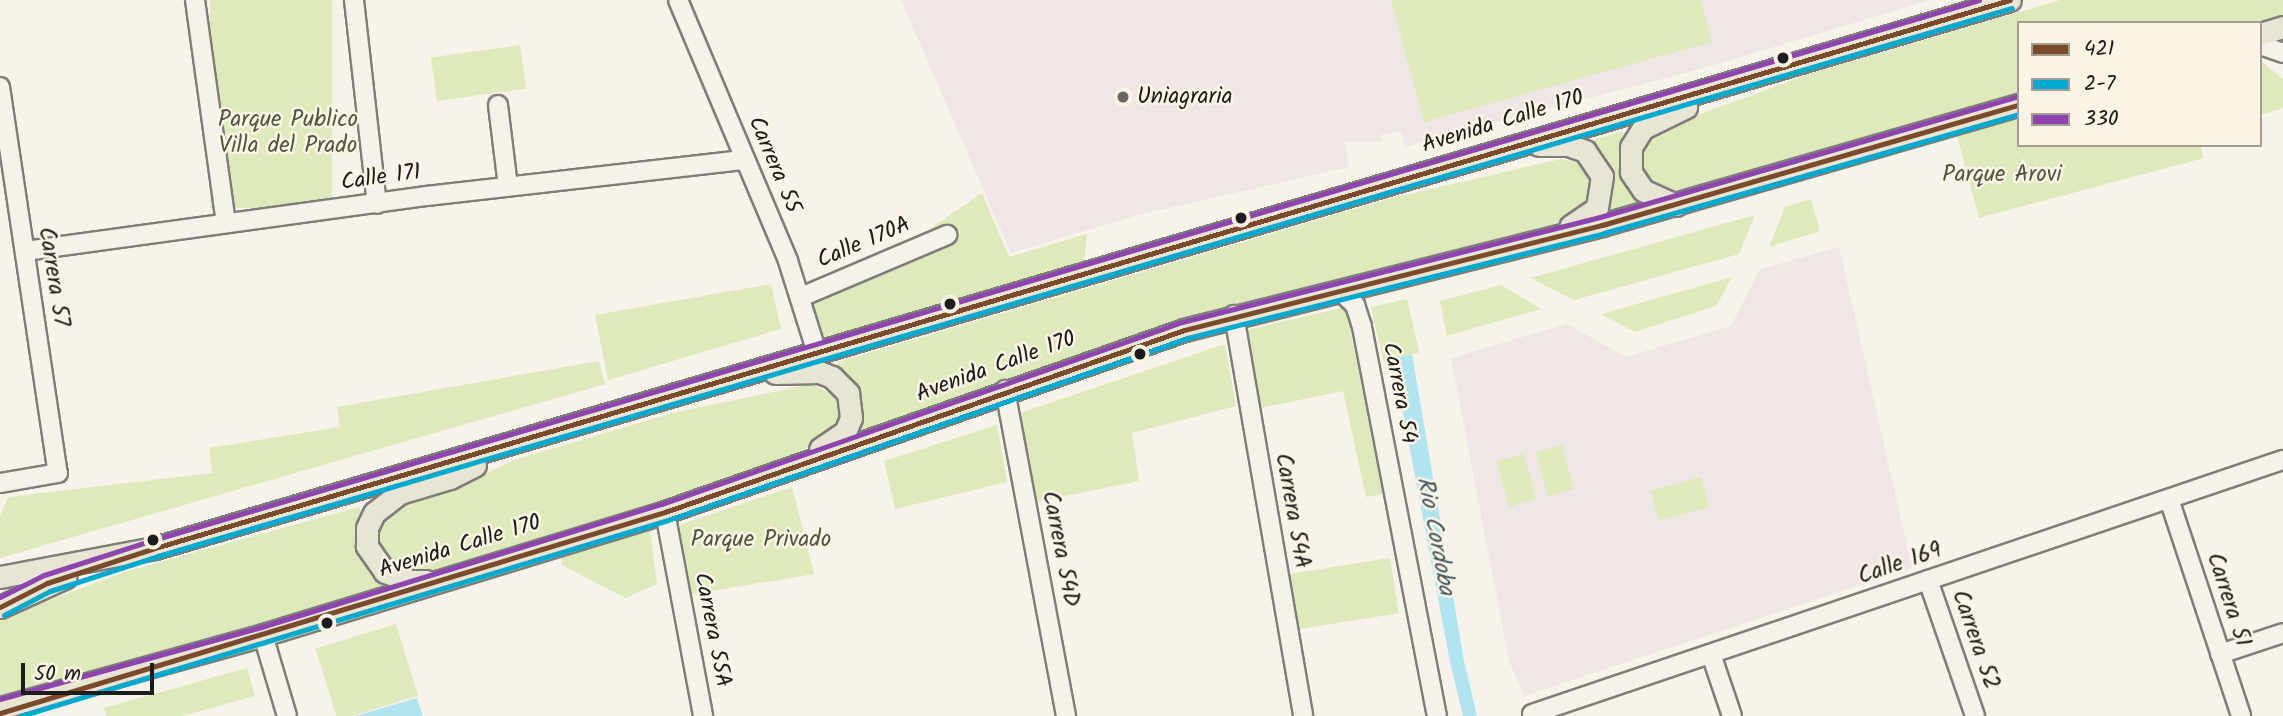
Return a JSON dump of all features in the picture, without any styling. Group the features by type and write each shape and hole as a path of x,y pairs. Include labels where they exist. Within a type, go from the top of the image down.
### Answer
{"main road":[{"name":"Avenida Calle 170","path":"0,577 155,548 2010,0"},
{"path":"2262,32 2283,27"},
{"path":"1676,205 1643,190 1632,172 1631,147 1636,134 1653,121 1761,73"},
{"name":"Avenida Calle 170","path":"0,710 263,635 665,512 1005,390 1234,315 1503,251 1676,205 2017,105"},
{"path":"1503,251 1574,225 1589,216 1601,200 1602,176 1585,151 1568,145 1520,144"},
{"path":"738,486 835,443 851,418 848,393 832,377 819,372 750,373"},
{"path":"440,581 396,578 374,561 367,528 374,513 400,493 450,478 514,444"},
{"path":"0,607 47,583 155,548"}],"street":[{"path":"195,0 226,223"},
{"path":"356,0 377,204"},
{"name":"Carrera 55","path":"678,0 801,297 817,353"},
{"path":"2262,46 2283,52"},
{"name":"Carrera 57","path":"0,87 58,473 0,483"},
{"path":"498,105 508,186"},
{"name":"Calle 171","path":"24,251 508,186 745,160"},
{"name":"Calle 170A","path":"801,297 947,235"},
{"name":"Carrera 54","path":"1340,291 1354,305 1362,327 1437,716"},
{"name":"Carrera 54A","path":"1234,315 1303,716"},
{"name":"Carrera 54D","path":"1005,390 1066,716"},
{"name":"Calle 169","path":"1532,714 2283,460"},
{"name":"Carrera 51","path":"2169,499 2241,716"},
{"name":"Carrera 55A","path":"665,512 703,716"},
{"name":"Carrera 52","path":"1928,580 1975,716"},
{"path":"2221,654 2283,633"},
{"path":"263,635 287,716"},
{"path":"1711,654 1732,716"}],"shaded area":[{"path":"901,0 1930,0 1718,64 1405,147 1401,131 1381,135 1381,141 1345,142 1349,167 1138,215 1011,253"},
{"path":"1839,247 1912,568 1524,696 1509,661 1451,358 1567,324 1626,357 1731,326 1760,269"}],"green space":[{"name":"Parque Publico Villa del Prado","path":"210,0 332,0 332,208 210,208"},
{"path":"1391,0 1701,0 1712,42 1424,122"},
{"path":"2060,0 2283,0 2283,18 2262,24 2262,21 2017,21 2017,101 1686,188 1668,191 1654,186 1641,172 1639,153 1643,141 1657,130 1809,74"},
{"path":"520,45 526,89 437,101 431,58"},
{"path":"2262,62 2283,79 2283,108 2262,114"},
{"name":"Parque Arovi","path":"2017,120 2017,147 2201,147 2204,158 1979,218 1957,136"},
{"path":"1623,131 1620,169 1644,206 1608,213 1612,200 1610,172 1586,142"},
{"path":"1561,159 1579,163 1592,176 1590,205 1563,223 1331,284 862,438 856,433 861,407 858,395 836,370 838,362 1388,199"},
{"path":"982,193 1009,257 1087,234 1084,263 820,344 810,299 920,259 927,231"},
{"path":"1811,199 1820,231 1769,247 1785,207"},
{"path":"1755,215 1739,254 1574,300 1530,278"},
{"path":"1732,277 1716,306 1635,332 1601,314"},
{"path":"771,284 781,329 608,380 595,315"},
{"path":"1501,285 1541,309 1447,336 1440,301"},
{"path":"1407,299 1419,353 1383,361 1371,307"},
{"path":"1346,307 1383,494 1366,497 1343,391 1256,409 1242,331"},
{"path":"1225,344 1236,406 1132,433 1139,481 1031,503 1014,415"},
{"path":"599,361 605,384 0,558 0,516 8,497 212,473 209,448 340,427 337,407"},
{"path":"812,384 834,396 842,414 822,442 729,480 527,546 421,573 393,568 380,551 377,529 383,518 400,505 451,490 514,460 676,412"},
{"path":"997,425 1007,482 895,509 884,461"},
{"path":"1562,445 1574,489 1548,496 1536,452"},
{"path":"1524,454 1536,499 1509,507 1497,461"},
{"path":"1701,477 1709,507 1659,520 1651,490"},
{"name":"Parque Privado","path":"792,487 814,574 688,595 676,526"},
{"path":"359,507 363,514 358,529 360,556 376,583 393,587 188,649 0,696 0,619 124,572"},
{"path":"650,530 657,584 625,598 562,565 561,557"},
{"path":"1390,558 1399,613 1298,629 1289,574"},
{"path":"396,624 418,696 352,716 336,716 316,649"},
{"path":"247,668 255,696 182,716 106,716 104,708"}],"water":[{"name":"Rio Cordoba","path":"1412,354 1464,661 1477,716 1463,716 1450,662 1393,359"},
{"path":"417,698 423,716 355,716"}],"transit line":[{"name":"330","path":"0,597 44,575 153,540 1979,0"},
{"name":"421","path":"0,607 47,583 155,548 2010,0"},
{"name":"2-7","path":"4,615 50,591 158,556 2012,8"},
{"name":"330","path":"0,699 261,627 662,504 1182,322 1600,217 2017,97"},
{"name":"421","path":"0,713 665,512 1184,330 1602,225 2017,106"},
{"name":"2-7","path":"20,716 668,520 1187,338 1604,233 2017,115"}],"place":[{"name":"Uniagraria","path":"1123,97"}]}
